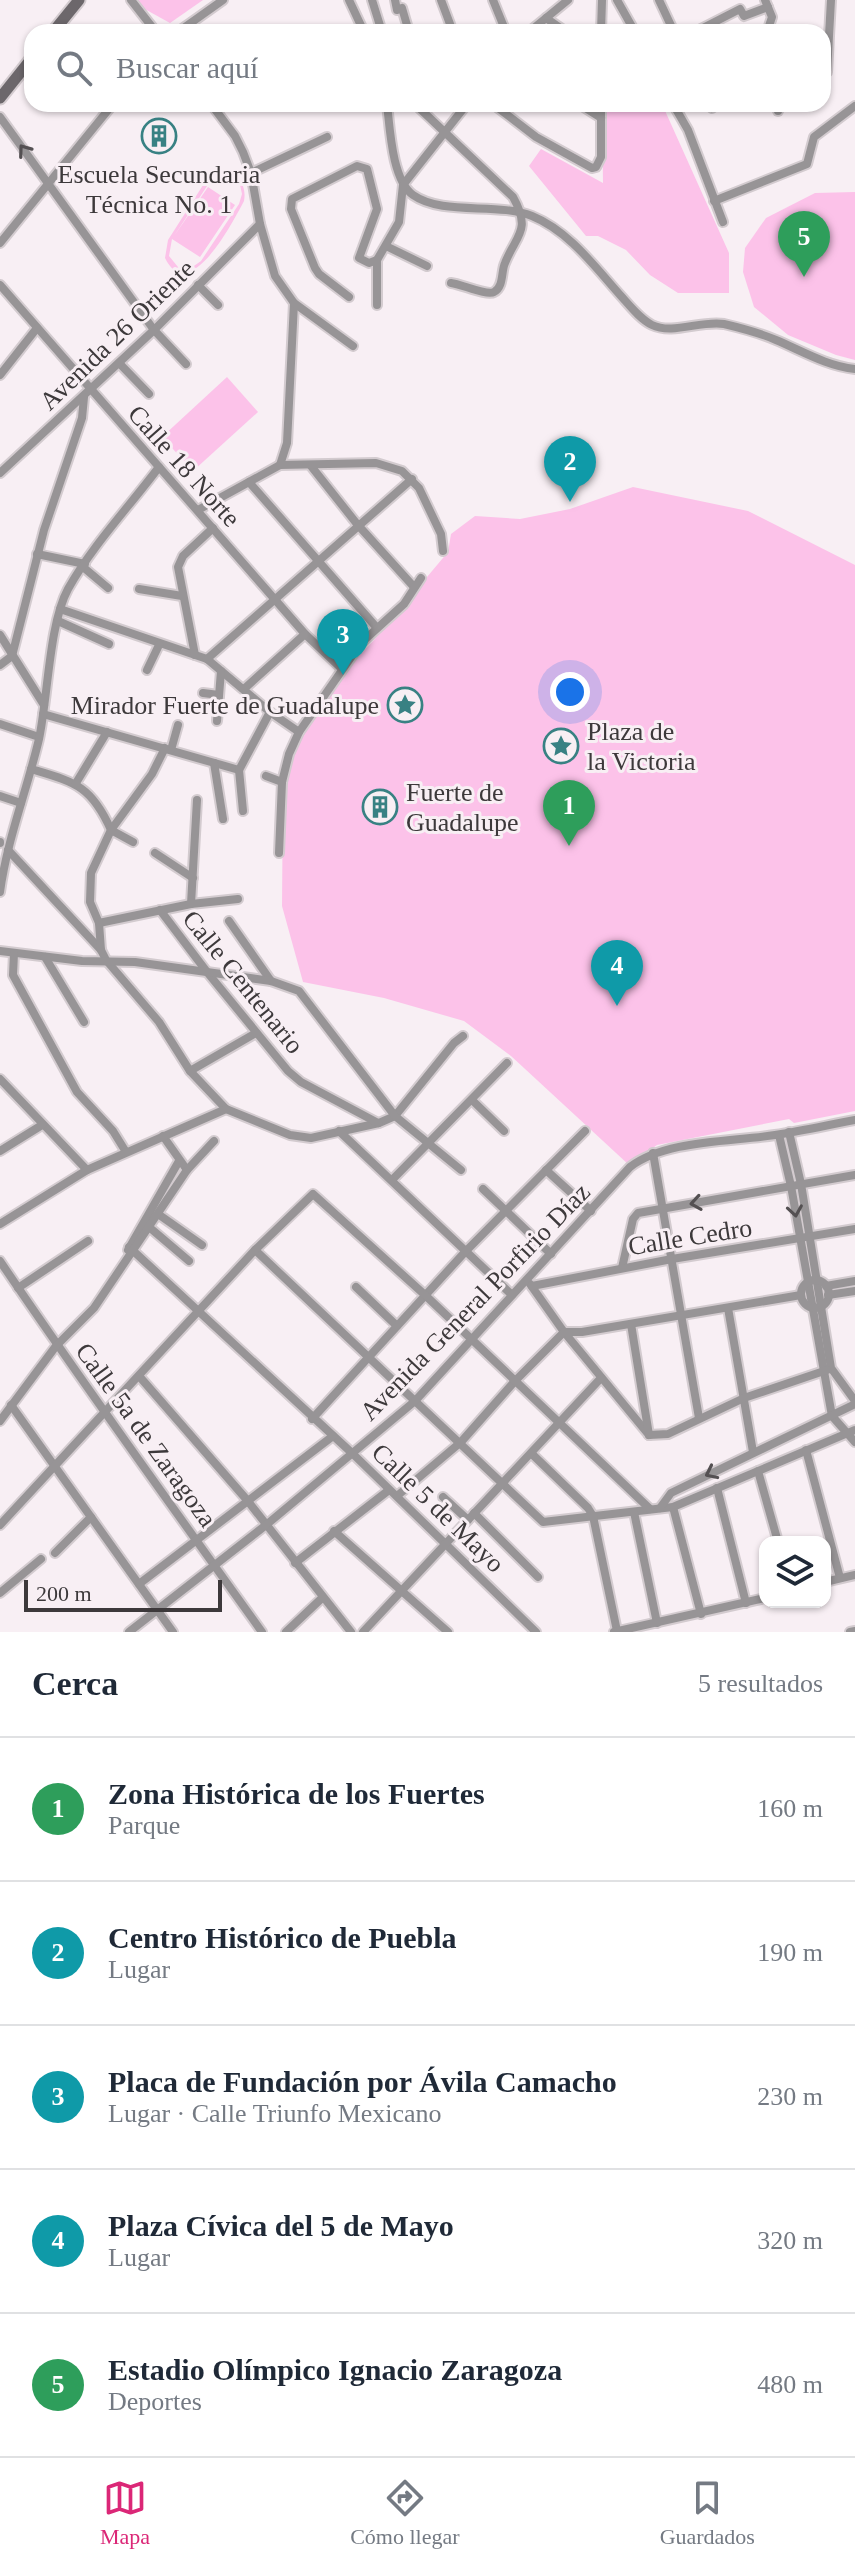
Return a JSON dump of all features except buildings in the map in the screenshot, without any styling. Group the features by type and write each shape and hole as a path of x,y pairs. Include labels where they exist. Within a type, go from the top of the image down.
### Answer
{"street":[{"path":"60,24 79,0"},
{"path":"131,0 150,24"},
{"path":"189,24 223,0"},
{"path":"349,0 360,24"},
{"path":"372,0 380,24"},
{"path":"395,0 397,10 402,8 407,24"},
{"path":"441,0 450,24"},
{"path":"493,0 503,24"},
{"path":"539,24 568,0"},
{"path":"601,24 602,0"},
{"path":"617,0 630,24"},
{"path":"659,0 670,24"},
{"path":"830,24 831,0"},
{"path":"711,24 740,9 744,16 766,4 772,17 770,24"},
{"path":"546,18 555,24"},
{"path":"0,98 24,68"},
{"path":"714,201 807,164 814,137 855,106"},
{"path":"0,243 107,112"},
{"path":"217,112 235,136 251,173 260,224 275,276 294,303 353,346"},
{"path":"377,305 377,260 399,222 403,185 388,112"},
{"path":"423,112 513,197 520,212 521,236 506,260 495,292 489,294 451,283"},
{"path":"403,185 460,112"},
{"path":"504,112 543,142 586,166 596,167 601,157 601,112"},
{"path":"592,112 601,118"},
{"path":"678,112 688,130 723,222"},
{"path":"0,117 154,330 186,364"},
{"path":"251,173 327,137"},
{"path":"349,297 315,268 291,209 292,199 357,166 367,169 377,209 359,258 369,263 377,260"},
{"path":"403,185 424,201 520,212 543,221 564,235 630,307 652,325 671,328 721,323 771,338 833,365 855,369"},
{"name":"Avenida 26 Oriente","path":"0,473 154,330 260,224"},
{"path":"386,246 427,266"},
{"name":"Calle 18 Norte","path":"0,285 87,394 159,467 305,634 342,669"},
{"path":"198,285 218,305"},
{"path":"280,465 287,443 294,303"},
{"path":"0,375 37,328"},
{"path":"119,363 149,394"},
{"path":"0,665 12,656 37,554 87,394"},
{"path":"198,510 280,465 376,463 402,471 412,479 441,534 443,551"},
{"path":"311,466 357,524 414,587"},
{"path":"0,892 8,850 39,737 60,609 68,589 84,566 159,467"},
{"path":"207,659 357,524 412,479"},
{"path":"249,482 377,628"},
{"path":"195,655 182,596 179,561 213,528"},
{"path":"37,554 84,566 108,588"},
{"path":"279,853 282,782 299,732 361,643 404,604 421,578"},
{"path":"139,589 182,596"},
{"path":"60,609 207,659 299,732"},
{"path":"58,621 109,644"},
{"path":"244,689 305,634"},
{"path":"0,635 44,710 107,732 239,770"},
{"path":"147,670 159,645"},
{"path":"217,721 221,671"},
{"path":"203,693 219,695"},
{"path":"243,811 239,770 270,712"},
{"path":"0,724 39,737"},
{"path":"101,950 99,923 90,902 90,882 96,859 111,830 168,749 178,725"},
{"path":"76,783 107,732"},
{"path":"214,763 223,819"},
{"path":"31,769 76,783 96,802 111,830 133,842"},
{"path":"266,776 282,782"},
{"path":"0,796 21,803"},
{"path":"191,904 197,800"},
{"path":"8,850 101,950 159,1022 190,1071 226,1109 290,1135 311,1138 379,1123 395,1116 463,1036"},
{"path":"155,853 193,878"},
{"path":"99,923 191,904 238,899"},
{"name":"Calle Centenario","path":"160,910 256,1033 301,1082 379,1123"},
{"path":"229,921 271,981"},
{"path":"0,951 207,972 271,981 299,991 395,1116 461,1170"},
{"path":"14,953 13,975 77,1092 113,1131 126,1152"},
{"path":"45,957 84,1022"},
{"path":"190,1071 256,1033"},
{"path":"392,1180 507,1063"},
{"path":"0,1079 87,1170"},
{"path":"472,1100 504,1131"},
{"path":"0,1224 87,1170 226,1109"},
{"path":"699,1418 651,1154 855,1120"},
{"path":"0,1151 42,1125"},
{"path":"339,1131 512,1295"},
{"path":"312,1419 465,1252 585,1131"},
{"path":"789,1132 832,1416 852,1432 855,1442"},
{"path":"779,1135 796,1185"},
{"path":"163,1136 187,1170"},
{"path":"131,1250 158,1214 163,1197 214,1141"},
{"name":"Avenida General Porfirio Díaz","path":"129,1632 266,1525 415,1401 512,1295 529,1283 551,1254 630,1167 651,1154"},
{"path":"0,1421 56,1346 94,1308 163,1197 179,1161"},
{"path":"546,1170 591,1211"},
{"path":"622,1268 635,1215 855,1175"},
{"path":"483,1189 551,1254"},
{"path":"0,1525 255,1250 310,1195 316,1195 655,1508"},
{"path":"158,1214 202,1245"},
{"path":"149,1227 189,1261"},
{"name":"Calle Cedro","path":"529,1283 855,1229"},
{"path":"18,1288 88,1241"},
{"name":"Calle 5 de Mayo","path":"131,1250 447,1542 536,1632"},
{"path":"255,1250 543,1522 673,1507 852,1432"},
{"name":"Calle 5a de Zaragoza","path":"0,1261 56,1346 262,1632"},
{"path":"817,1307 827,1291 855,1281"},
{"path":"812,1282 827,1291 855,1291"},
{"path":"564,1332 681,1317 801,1295 812,1282"},
{"path":"529,1283 564,1332 649,1435"},
{"path":"356,1287 397,1326"},
{"path":"801,1295 803,1302 817,1307"},
{"path":"728,1308 753,1452"},
{"path":"631,1324 649,1435"},
{"path":"295,1563 334,1531 393,1493 461,1442 564,1332"},
{"path":"649,1435 668,1434 744,1398 827,1370"},
{"path":"655,1508 671,1493 855,1402 827,1370"},
{"path":"139,1376 247,1500 351,1632"},
{"path":"363,1632 601,1378"},
{"path":"11,1405 173,1632"},
{"path":"139,1584 333,1436"},
{"path":"806,1450 840,1578"},
{"path":"532,1454 593,1516 615,1632 759,1600"},
{"path":"758,1471 776,1536"},
{"path":"717,1488 746,1603"},
{"path":"443,1497 471,1517 538,1577"},
{"path":"673,1507 701,1614"},
{"path":"634,1512 657,1623"},
{"path":"55,1553 91,1517"},
{"path":"334,1531 448,1632"},
{"path":"0,1593 41,1559"},
{"path":"831,1580 855,1575"},
{"path":"286,1632 322,1598"}],"shaded area":[{"path":"136,0 203,0 170,23 141,7"},
{"path":"602,112 666,112 729,253 729,293 678,293 650,275 626,250 598,236 586,236 529,166 541,149 603,183"},
{"path":"221,172 237,177 244,190 244,201 220,241 198,267 186,273 175,270 165,258 168,240 212,175","holes":["226,175 240,185 242,194 239,204 201,261 191,268 178,267 169,256 172,239 200,257 235,205 208,187 174,236 211,180"]},
{"path":"855,192 855,360 788,335 754,307 743,272 745,248 766,218 815,193"},
{"path":"227,377 258,412 193,471 162,437"},
{"path":"633,487 748,511 855,565 855,1111 794,1123 789,1119 657,1145 629,1165 511,1056 464,1021 384,998 303,982 282,906 283,785 294,750 338,678 448,552 451,534 475,516 520,519 570,509"}],"place":[{"name":"Escuela Secundaria Técnica No. 1","path":"159,136"},
{"name":"Estadio Olímpico Ignacio Zaragoza","path":"804,277"},
{"name":"Centro Histórico de Puebla","path":"570,502"},
{"name":"Placa de Fundación por Ávila Camacho","path":"343,675"},
{"name":"Mirador Fuerte de Guadalupe","path":"405,705"},
{"name":"Plaza de la Victoria","path":"561,746"},
{"name":"Fuerte de Guadalupe","path":"380,807"},
{"name":"Zona Histórica de los Fuertes","path":"569,846"},
{"name":"Plaza Cívica del 5 de Mayo","path":"617,1006"}]}
